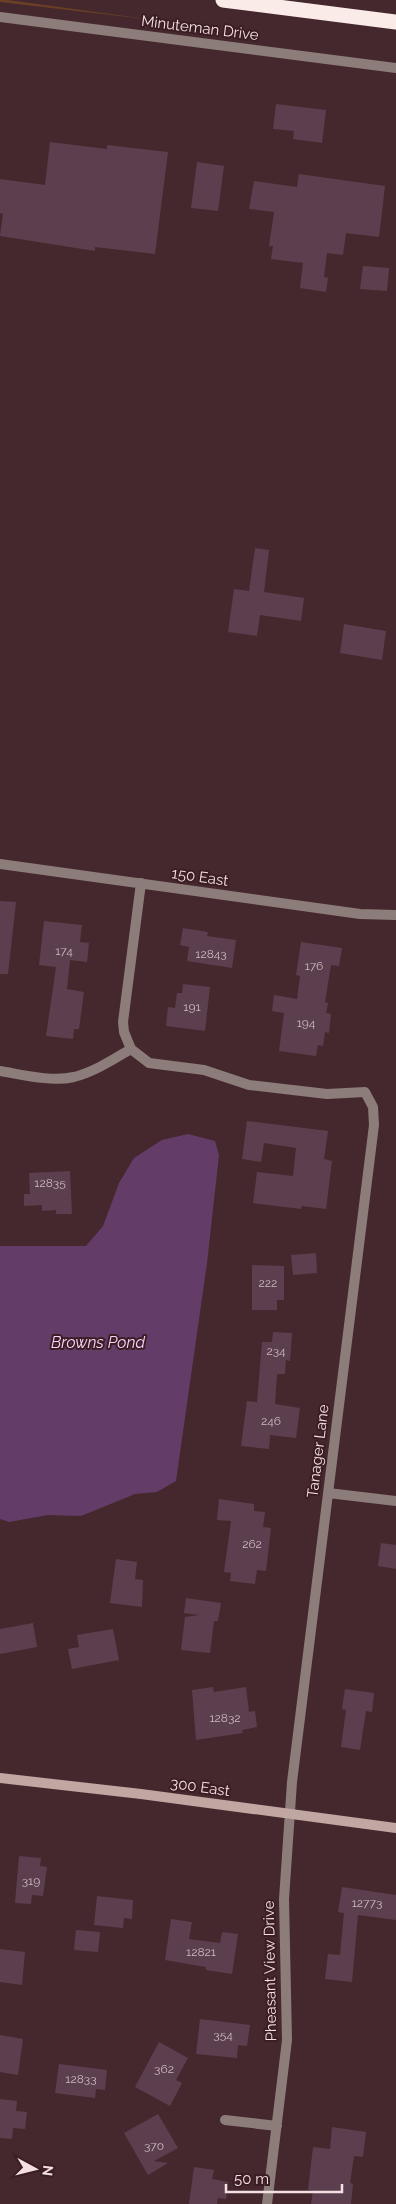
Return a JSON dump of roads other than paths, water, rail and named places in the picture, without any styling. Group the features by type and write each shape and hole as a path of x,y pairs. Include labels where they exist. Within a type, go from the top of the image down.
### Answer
{"highway":[{"path":"223,0 396,22"}],"main road":[{"name":"300 East","path":"0,1778 141,1794 291,1816 396,1828"}],"street":[{"name":"Minuteman Drive","path":"0,17 396,68"},
{"name":"150 East","path":"0,864 360,914 396,914"},
{"path":"0,1072 56,1079 75,1077 131,1049 124,1032 123,1022 141,884"},
{"name":"Tanager Lane","path":"131,1049 149,1064 204,1070 249,1085 327,1094 365,1092 373,1106 374,1125 292,1782 291,1816"},
{"path":"328,1492 396,1502"},
{"name":"Pheasant View Drive","path":"267,2204 288,2024 284,1899 291,1816"},
{"path":"225,2120 277,2126"}],"water":[{"name":"Browns Pond","path":"188,1134 215,1141 219,1155 207,1263 176,1481 157,1492 135,1494 81,1516 48,1515 9,1522 0,1519 0,1246 86,1246 103,1226 119,1183 134,1158 162,1140"}]}
